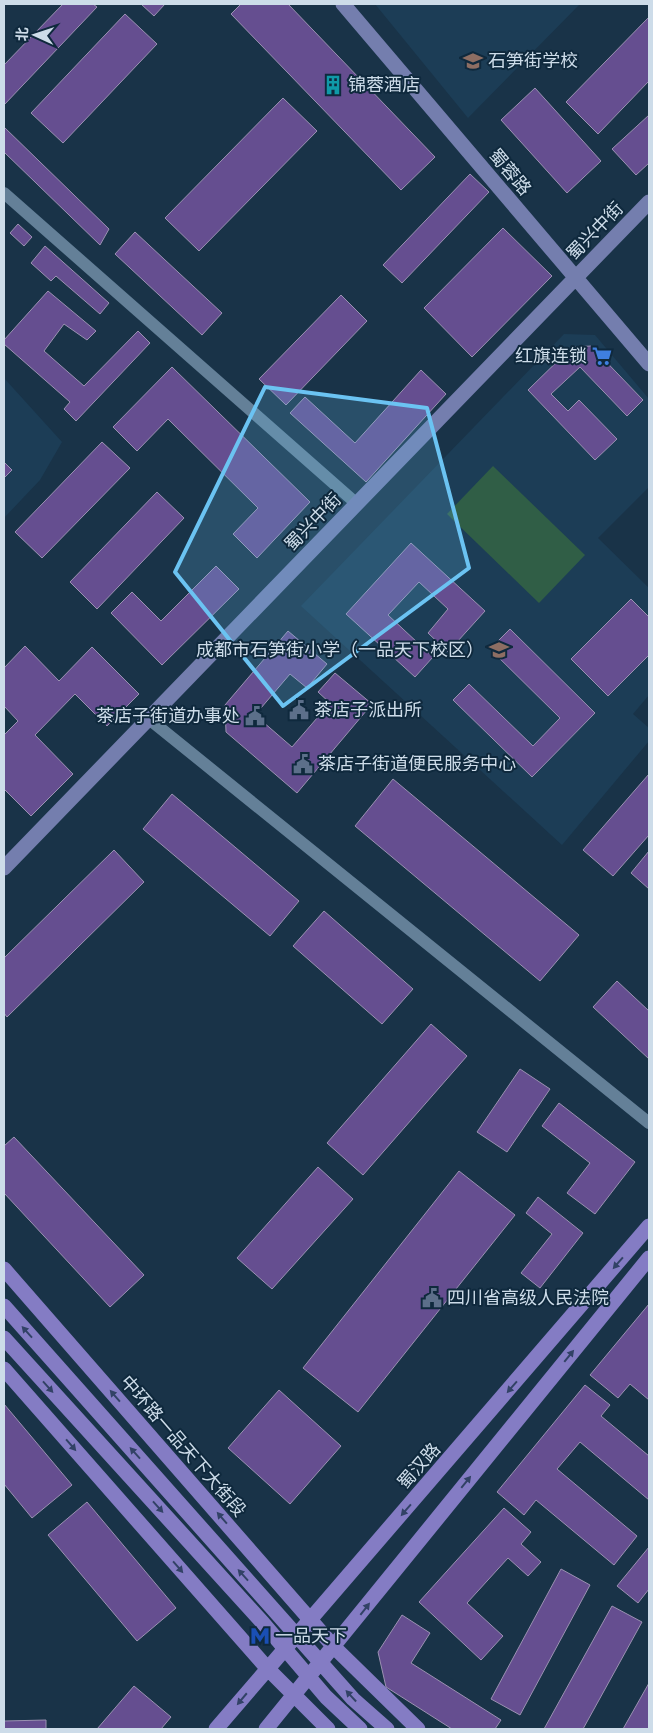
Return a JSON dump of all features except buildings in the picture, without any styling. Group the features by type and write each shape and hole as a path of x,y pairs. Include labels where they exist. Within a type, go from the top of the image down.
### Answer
{"main road":[{"name":"蜀汉路","path":"216,1729 649,1226"},
{"path":"266,1729 649,1258"},
{"name":"中环路一品天下大街段","path":"4,1269 334,1647 418,1729"},
{"path":"4,1306 353,1699 387,1729"},
{"path":"4,1338 263,1622 326,1697 360,1729"},
{"path":"4,1369 267,1668 328,1729"}],"street":[{"name":"蜀蓉路","path":"343,4 649,364"},
{"path":"4,193 357,504"},
{"name":"蜀兴中街","path":"4,868 649,202"},
{"path":"149,719 649,1123"}],"highlighted area":[{"path":"265,387 427,408 469,568 283,706 175,572"}],"shaded area":[{"name":"石笋街学校","path":"375,4 580,4 468,118"},
{"name":"成都市石笋街小学（一品天下校区）","path":"564,334 595,335 649,399 649,487 598,538 649,588 649,695 633,714 649,728 649,741 562,845 301,606"},
{"path":"4,378 62,442 40,480 4,518"}],"green space":[{"path":"493,466 585,555 539,603 447,514"}],"place":[{"name":"石笋街学校","path":"473,61"},
{"name":"锦蓉酒店","path":"333,85"},
{"name":"红旗连锁","path":"602,356"},
{"name":"成都市石笋街小学（一品天下校区）","path":"499,650"},
{"name":"茶店子派出所","path":"299,710"},
{"name":"茶店子街道办事处","path":"255,716"},
{"name":"茶店子街道便民服务中心","path":"303,764"},
{"name":"四川省高级人民法院","path":"432,1298"},
{"name":"一品天下","path":"260,1636"}]}
